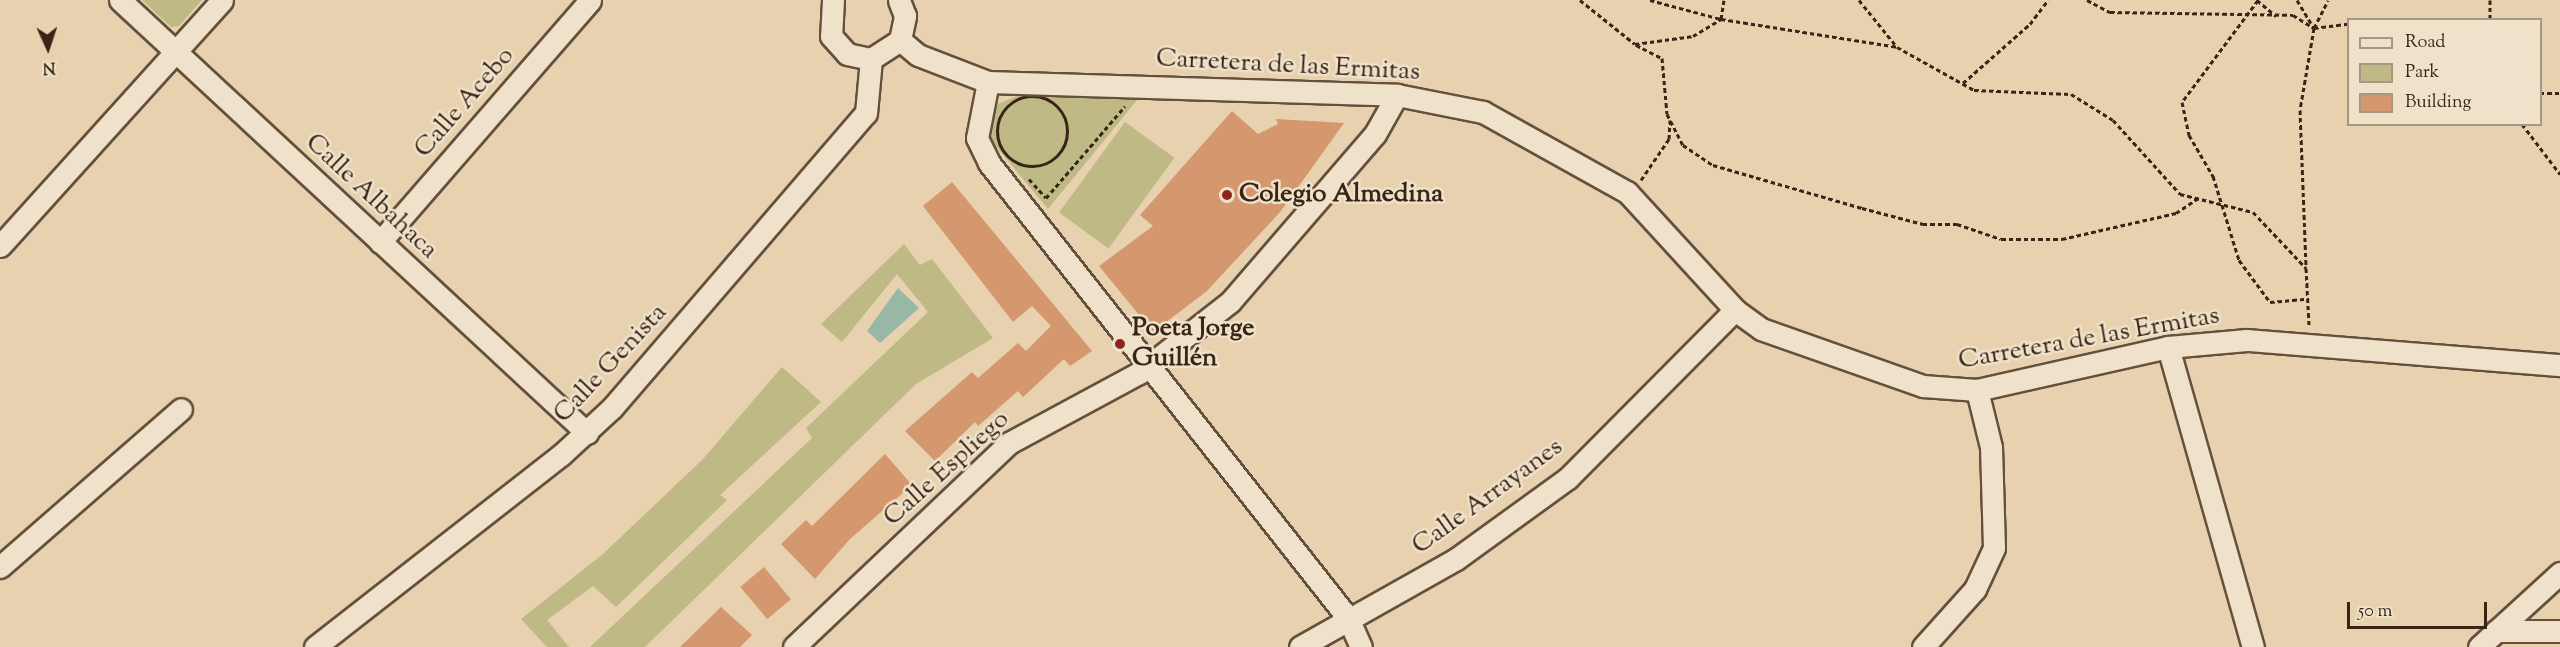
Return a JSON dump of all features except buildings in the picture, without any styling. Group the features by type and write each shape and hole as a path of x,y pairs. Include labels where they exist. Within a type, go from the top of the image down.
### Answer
{"street":[{"name":"Calle Albahaca","path":"120,0 587,433"},
{"path":"0,246 222,0"},
{"name":"Calle Acebo","path":"380,242 590,0"},
{"path":"833,0 828,24 838,46 871,59 900,40 905,16 899,0"},
{"name":"Carretera de las Ermitas","path":"900,40 918,55 988,82 1396,95 1483,112 1557,149 1630,195 1735,310 1793,343 1902,379 1950,390 1977,390 2168,347 2247,340 2560,365"},
{"name":"Calle Genista","path":"315,647 587,433 866,113 871,59"},
{"path":"988,82 977,138 989,163 1348,618 1361,647"},
{"name":"Calle Espliego","path":"794,647 1009,443 1148,366 1193,333 1251,279 1375,134 1396,95"},
{"name":"Calle Arrayanes","path":"1300,647 1456,559 1568,478 1735,310"},
{"path":"2168,347 2253,647"},
{"path":"1923,647 1975,589 1994,548 1991,447 1977,390"},
{"path":"0,567 181,409"},
{"path":"2479,647 2560,573"},
{"path":"2496,631 2560,631"}],"path":[{"path":"1581,0 1635,44 1662,58 1670,118 1669,139 1630,195"},
{"path":"1650,0 1721,19 1897,47 1974,90 2071,94 2113,120 2180,194 2253,212 2306,268"},
{"path":"1635,44 1693,36 1721,19 1724,0"},
{"path":"1859,0 1897,47"},
{"path":"1963,83 2030,24 2048,0"},
{"path":"2087,0 2110,12 2293,15 2314,28 2347,24"},
{"path":"2276,16 2258,0 2182,102 2189,135 2212,176 2239,260 2270,302 2307,299"},
{"path":"2297,0 2314,28"},
{"path":"2310,345 2300,110 2314,28 2328,0"},
{"path":"2490,0 2490,18"},
{"path":"2542,93 2560,93"},
{"path":"1008,156 1032,166 1052,159 1065,142 1060,111 1031,96 1009,105 998,125 1008,156 1046,198 1128,102"},
{"path":"1670,118 1683,145 1713,165 1923,224 1957,224 2001,239 2062,239 2176,213 2198,198"},
{"path":"2524,126 2560,174"}],"green space":[{"path":"142,0 202,0 179,26 171,27"},
{"path":"1026,92 1138,99 1048,209 990,139 989,126 998,104"},
{"path":"1125,122 1174,158 1109,248 1059,213"},
{"path":"904,244 920,265 932,259 993,338 916,384 645,647 590,647 812,438 806,428 928,312 897,274 842,342 821,324"},
{"path":"782,367 821,402 720,495 727,500 616,607 593,586 547,620 569,647 547,647 521,619 603,554 703,459"}],"shaded area":[{"path":"898,288 919,308 880,343 867,331"}],"place":[{"name":"Colegio Almedina","path":"1227,195"},
{"name":"Poeta Jorge Guillén","path":"1120,344"}]}
